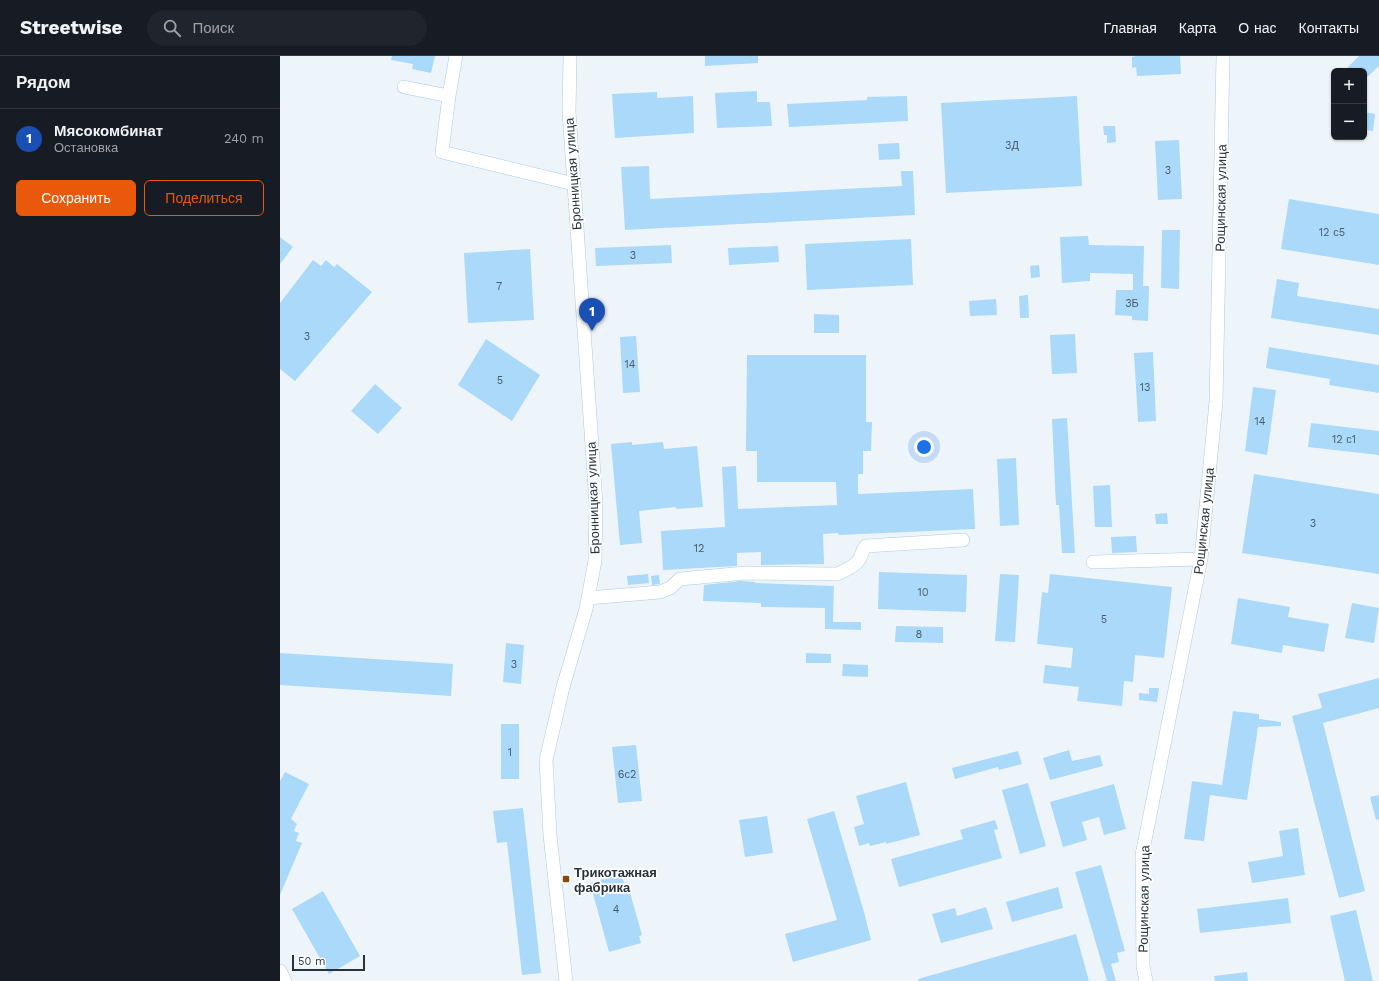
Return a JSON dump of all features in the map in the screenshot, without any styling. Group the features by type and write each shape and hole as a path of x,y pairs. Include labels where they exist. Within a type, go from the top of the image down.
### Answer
{"street":[{"path":"456,56 442,152 574,184"},
{"name":"Бронницкая улица","path":"566,981 550,835 546,760 563,687 588,598 595,561 596,504 569,112 570,56"},
{"name":"Рощинская улица","path":"1146,981 1143,966 1142,855 1201,559 1216,402 1223,56"},
{"path":"404,87 449,96"},
{"path":"588,598 660,592 670,588 680,579 745,573 837,574 844,572 859,560 862,551 866,546 963,540"},
{"path":"1093,562 1201,559"},
{"path":"280,971 285,981"}],"building":[{"path":"392,56 435,56 431,73 412,69 413,64 391,60"},
{"path":"705,56 758,56 758,63 705,66"},
{"path":"1180,56 1181,74 1137,76 1136,67 1132,68 1132,57"},
{"path":"1359,56 1379,56 1379,66 1367,77 1367,68 1347,68"},
{"path":"757,91 757,102 770,102 772,126 717,128 715,93"},
{"path":"657,92 657,98 693,96 694,133 615,138 612,94"},
{"path":"907,96 908,121 789,127 787,104 867,100 867,97"},
{"path":"1077,96 1082,186 946,193 941,103"},
{"path":"1367,113 1375,114 1373,131 1367,130"},
{"path":"1103,126 1115,126 1116,142 1107,143 1107,135 1104,135"},
{"path":"1179,140 1182,199 1158,200 1155,141"},
{"path":"899,143 900,159 879,160 878,144"},
{"path":"649,166 650,199 902,186 901,171 913,171 915,215 625,230 621,167"},
{"path":"1289,199 1379,214 1379,265 1281,249"},
{"path":"1162,230 1180,230 1179,289 1161,288"},
{"path":"1088,236 1089,245 1144,246 1143,286 1149,286 1148,321 1132,320 1132,316 1115,315 1116,290 1133,290 1133,274 1090,273 1090,281 1062,283 1060,237"},
{"path":"280,237 293,247 280,264"},
{"path":"911,239 913,285 807,290 805,244"},
{"path":"671,245 672,263 596,266 595,248"},
{"path":"778,246 779,262 729,265 728,248"},
{"path":"530,249 534,320 468,323 464,253"},
{"path":"313,260 321,266 326,260 334,267 337,264 372,292 295,381 280,369 280,303"},
{"path":"1039,265 1040,277 1031,278 1030,266"},
{"path":"1277,279 1299,283 1297,296 1379,309 1379,335 1271,318"},
{"path":"1028,295 1029,318 1020,318 1019,296"},
{"path":"996,299 997,315 970,316 969,301"},
{"path":"814,314 839,315 839,333 814,333"},
{"path":"1075,334 1077,373 1052,374 1050,335"},
{"path":"636,336 640,392 623,393 620,337"},
{"path":"486,339 540,375 512,421 458,385"},
{"path":"1269,347 1379,365 1379,393 1329,385 1330,379 1266,368"},
{"path":"1153,352 1156,421 1138,422 1134,353"},
{"path":"747,355 866,355 866,422 872,422 871,451 863,451 863,474 858,474 858,494 973,489 975,529 839,535 838,533 823,534 824,564 761,565 761,552 737,553 737,566 663,570 661,531 725,527 722,467 736,466 738,509 837,505 836,482 757,482 757,451 746,451"},
{"path":"375,384 402,408 378,434 351,411"},
{"path":"1253,387 1276,390 1267,455 1245,451"},
{"path":"1067,418 1075,553 1062,553 1059,505 1056,505 1052,419"},
{"path":"1311,423 1379,431 1379,455 1308,447"},
{"path":"632,442 632,445 663,442 664,449 697,446 703,507 676,509 676,507 639,511 642,543 620,545 611,444"},
{"path":"1016,458 1019,525 1000,526 997,459"},
{"path":"1254,474 1379,494 1379,574 1242,553"},
{"path":"1110,485 1112,527 1095,527 1093,486"},
{"path":"1167,513 1168,524 1156,524 1155,514"},
{"path":"1136,536 1137,552 1112,553 1111,537"},
{"path":"879,572 967,575 966,612 878,609"},
{"path":"648,574 649,583 628,585 627,576"},
{"path":"1000,574 1019,575 1015,642 995,641"},
{"path":"1050,574 1172,587 1164,658 1135,655 1133,682 1124,681 1122,706 1077,701 1079,687 1043,683 1045,665 1071,668 1073,648 1037,644 1042,592 1048,593"},
{"path":"659,575 660,584 652,585 651,576"},
{"path":"741,581 755,583 834,586 833,622 861,622 861,630 825,629 825,608 761,607 761,603 703,601 704,585"},
{"path":"1238,598 1290,607 1288,617 1329,624 1324,652 1283,645 1282,653 1231,644"},
{"path":"1352,603 1379,608 1374,643 1345,638"},
{"path":"896,626 943,627 943,643 895,642"},
{"path":"506,643 524,645 521,684 503,682"},
{"path":"280,653 453,664 451,696 280,685"},
{"path":"806,653 831,654 831,663 806,663"},
{"path":"843,664 868,665 868,677 842,676"},
{"path":"1379,678 1379,708 1323,723 1365,891 1339,898 1292,716 1322,708 1318,694"},
{"path":"1149,688 1159,688 1157,702 1139,700 1139,693 1149,694"},
{"path":"1233,711 1259,714 1259,719 1281,722 1281,726 1258,727 1247,800 1210,795 1204,841 1184,839 1192,781 1222,785"},
{"path":"501,724 519,724 519,779 501,779"},
{"path":"636,745 642,801 618,803 612,747"},
{"path":"1069,750 1072,761 1100,755 1103,766 1050,780 1043,758"},
{"path":"1018,751 1022,764 999,770 998,767 955,779 952,768"},
{"path":"285,772 309,784 291,819 297,824 294,831 299,833 296,841 302,843 280,895 280,781"},
{"path":"906,782 920,835 886,844 886,842 870,846 869,843 859,846 854,827 864,824 856,796"},
{"path":"1028,783 1046,846 1020,854 1002,790"},
{"path":"1114,784 1126,829 1104,835 1099,817 1082,822 1087,840 1063,847 1050,802"},
{"path":"1379,795 1379,819 1376,820 1370,797"},
{"path":"523,808 541,973 522,975 507,842 497,843 493,811"},
{"path":"834,811 871,940 793,962 785,934 837,920 807,819"},
{"path":"767,816 773,853 745,857 739,820"},
{"path":"995,820 998,829 994,830 1002,858 899,887 891,859 963,839 960,830"},
{"path":"1298,828 1305,875 1252,883 1248,862 1283,856 1279,831"},
{"path":"1101,865 1125,951 1117,953 1119,962 1111,964 1116,981 1107,981 1075,872"},
{"path":"621,874 624,883 627,882 642,935 639,936 641,943 609,952 590,883"},
{"path":"1058,887 1063,908 1012,922 1006,902"},
{"path":"323,891 360,956 329,974 292,909"},
{"path":"1288,898 1291,923 1200,933 1197,909"},
{"path":"986,907 993,929 941,943 932,914 955,908 957,916"},
{"path":"1356,910 1373,981 1345,981 1330,916"},
{"path":"1076,934 1089,981 919,981 918,979"},
{"path":"1247,972 1248,981 1215,981 1214,976"}],"place":[{"name":"Мясокомбинат","path":"592,331"},
{"name":"Трикотажная фабрика","path":"566,879"}]}
